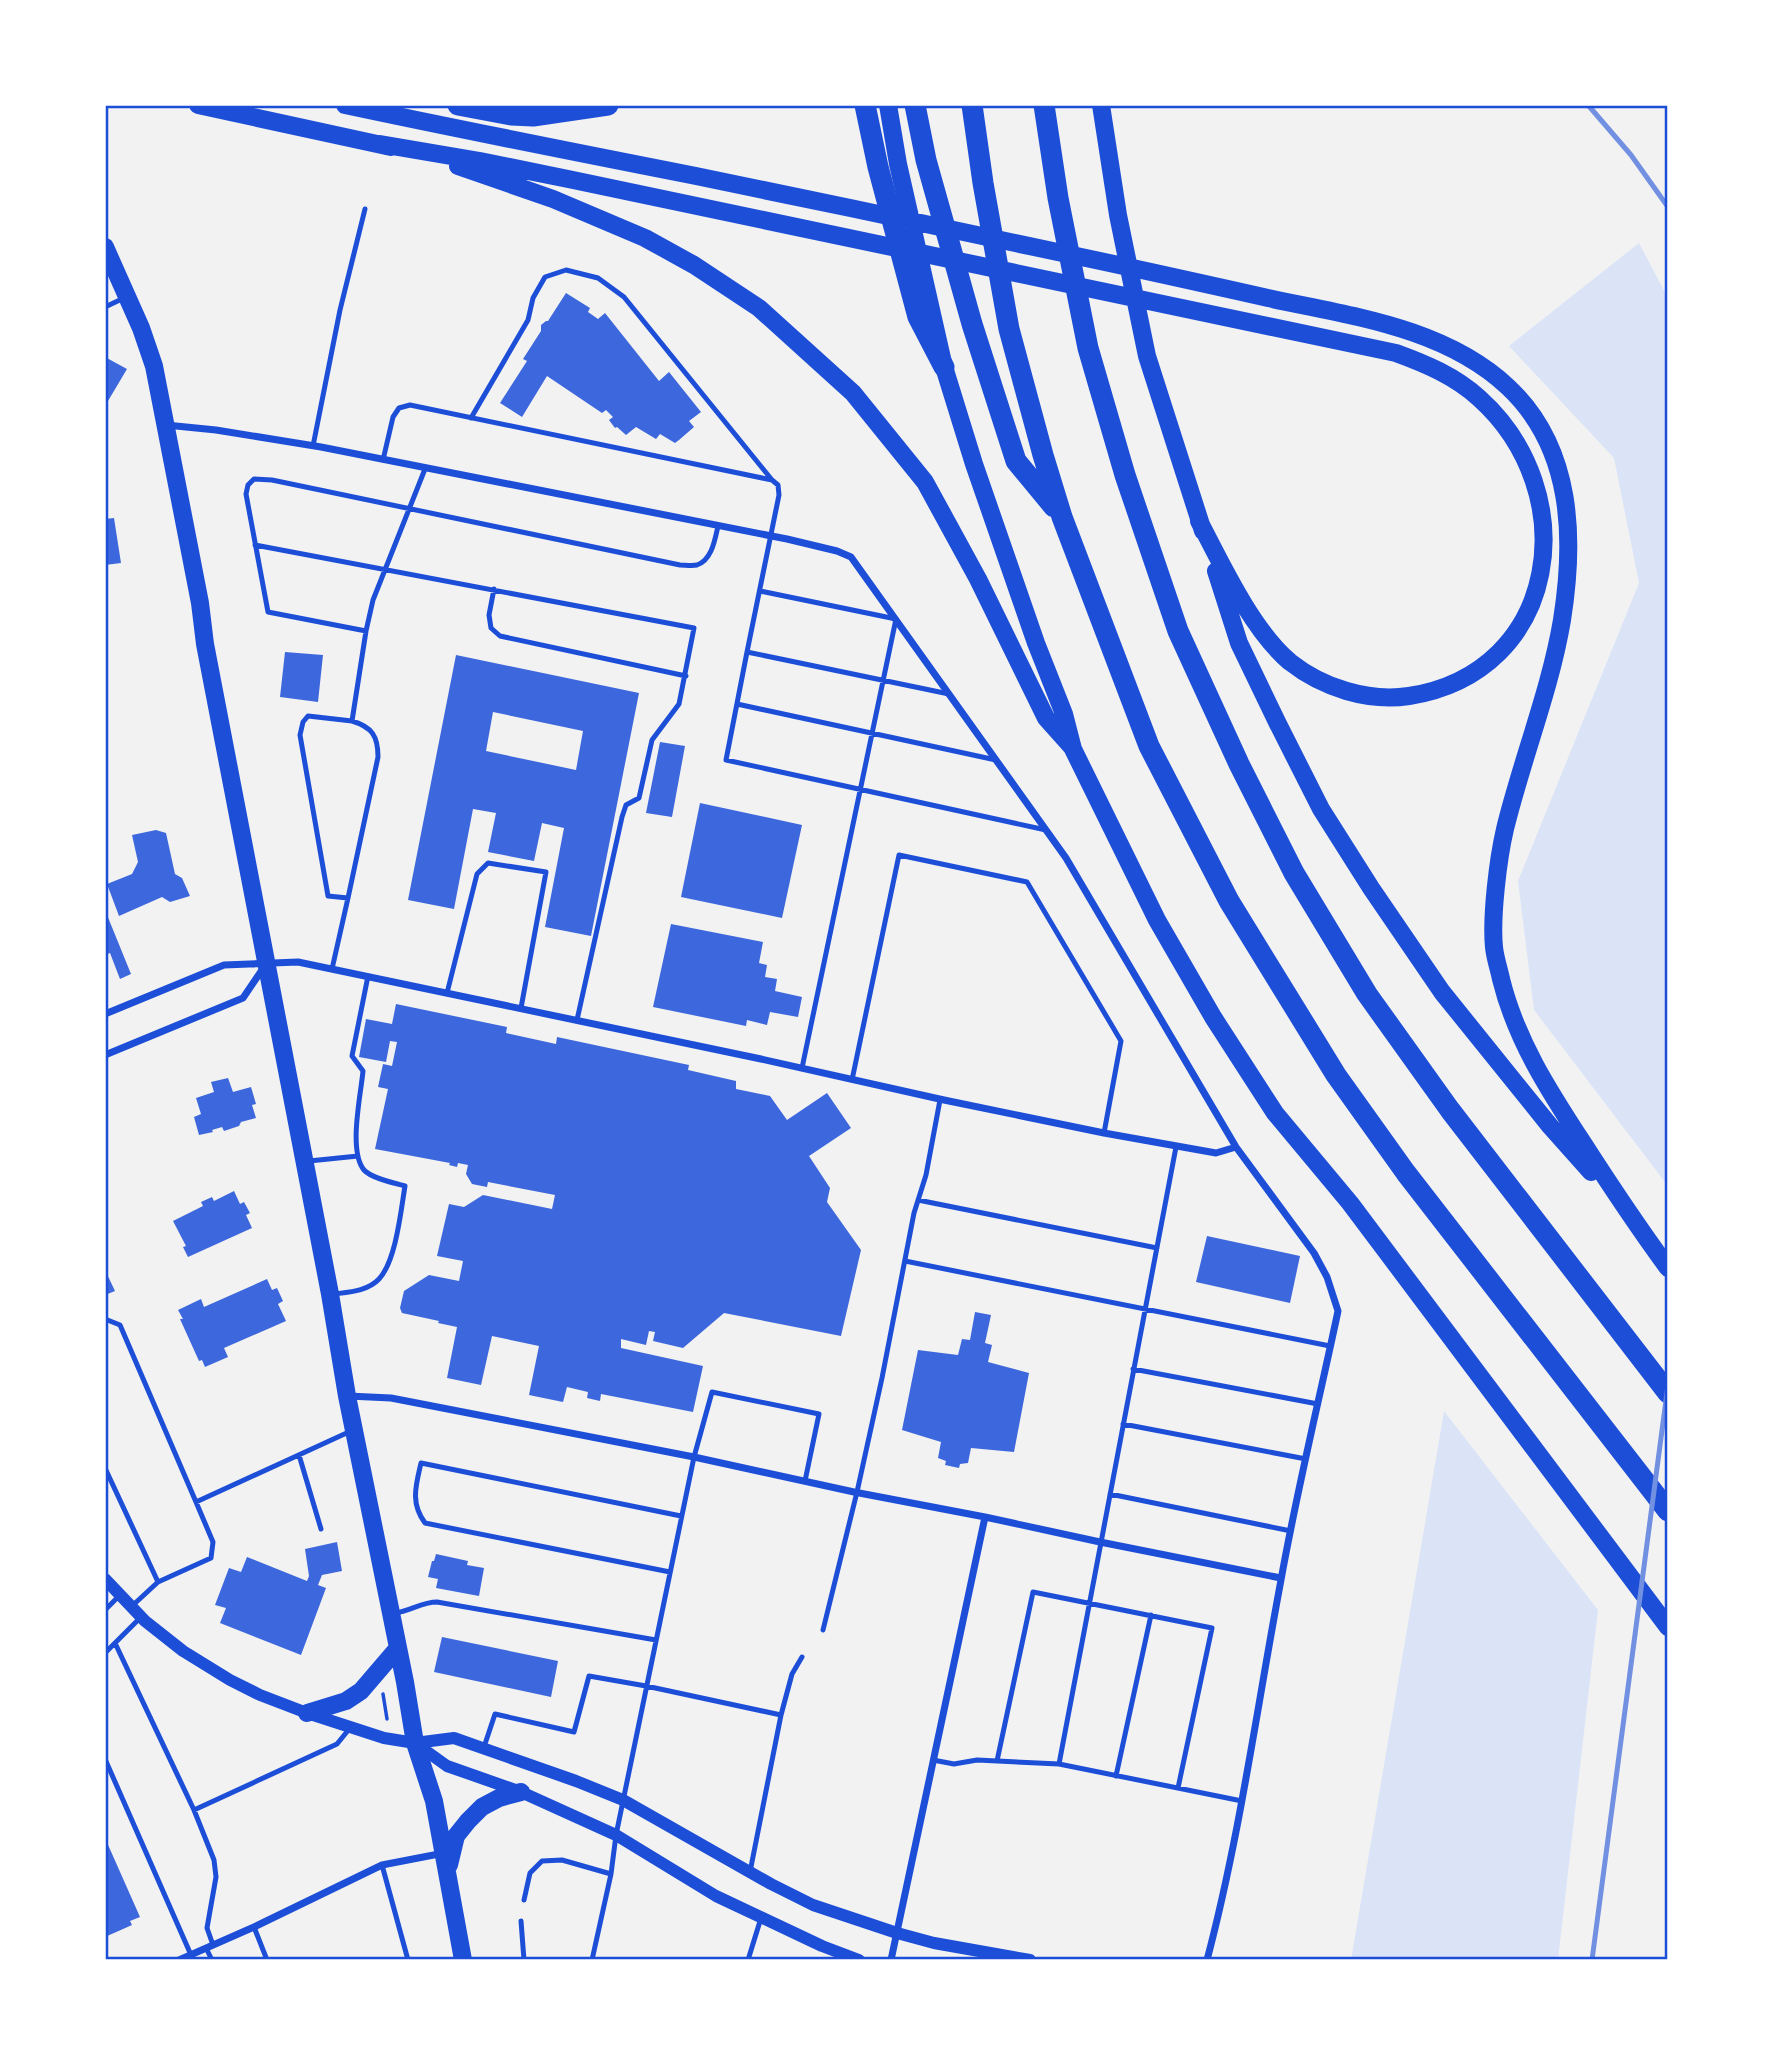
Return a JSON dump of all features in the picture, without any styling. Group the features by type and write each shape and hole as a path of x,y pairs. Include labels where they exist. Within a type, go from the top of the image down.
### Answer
{"highway":[{"path":"458,105 511,115 533,116 608,105"},
{"path":"865,105 888,166 925,316 944,367"},
{"path":"915,105 926,160 972,324 1016,461 1062,517"},
{"path":"972,105 1009,329 1043,455 1062,517 1149,746 1228,901 1336,1075 1406,1173 1668,1511"},
{"path":"1044,105 1058,198 1088,348 1125,475 1178,631 1239,764 1294,873 1367,994 1450,1110 1668,1393"}],"main road":[{"path":"198,105 380,144 573,180 1396,353 1431,366 1463,386 1479,398 1502,423 1521,452 1535,487 1541,507 1544,553 1539,583 1527,612 1496,655 1469,675 1449,685 1417,694 1379,698 1331,686 1307,674 1280,652 1258,626 1227,576 1199,521"},
{"path":"345,105 765,191 1372,321 1443,343 1482,366 1510,388 1536,420 1553,454 1569,517 1569,557 1557,647 1505,832 1495,906 1494,948 1505,996 1519,1035 1548,1089 1628,1214 1668,1268"},
{"path":"888,105 888,166"},
{"path":"1101,105 1118,215 1147,356 1239,643 1321,809 1371,888 1442,992 1550,1126 1628,1214"},
{"path":"380,144 466,168 553,199 645,238 694,265 759,308 853,393 925,482 978,579 1046,718 1073,749"},
{"path":"105,247 110,270 127,297 154,366 347,1396 415,1743 434,1801 463,1960"},
{"path":"944,367 974,464 1036,643 1064,714 1073,749 1157,920 1213,1017 1275,1113 1350,1203 1668,1627"},
{"path":"307,1713 346,1701 361,1691 397,1648"},
{"path":"448,1872 456,1836 468,1821 482,1807 499,1798 521,1792"}],"street":[{"path":"165,424 313,446 772,536 851,556 1066,858 1236,1147 1314,1253 1327,1277 1338,1311 1281,1578 1242,1801 1207,1960"},
{"path":"105,1014 224,965 298,962 1104,1133 1216,1153 1236,1147"},
{"path":"105,1055 243,998 266,964"},
{"path":"347,1396 391,1398 694,1457 1281,1578"},
{"path":"891,1960 985,1517"},
{"path":"105,1579 141,1617 183,1651 260,1695 384,1738 415,1743 454,1738 484,1748 623,1800 813,1905 934,1943 1030,1960"},
{"path":"415,1743 447,1766 521,1792 616,1835 716,1896 822,1946 859,1960"},
{"path":"179,1960 382,1865 444,1853"}],"lane":[{"path":"313,446 340,310 365,209"},
{"path":"471,418 528,320 533,298 545,277 566,270 598,278 624,297 778,485 779,495 772,536 726,760 1046,830"},
{"path":"105,307 127,297"},
{"path":"383,460 393,417 399,408 410,405 772,480"},
{"path":"352,721 373,600 425,469"},
{"path":"366,631 268,612 246,494 248,485 254,479 272,480 680,565 697,565 706,559 718,526"},
{"path":"255,545 694,628 679,704 652,740 639,798 626,805 622,817 577,1020"},
{"path":"494,589 489,615 491,628 500,636 686,676"},
{"path":"760,591 896,619 802,1068"},
{"path":"747,652 949,694"},
{"path":"737,704 996,760"},
{"path":"332,969 348,898 378,757 378,745 373,734 364,725 308,716 303,722 300,736 328,896 348,898"},
{"path":"852,1080 899,855 1014,879 1027,882 1121,1041 1104,1133"},
{"path":"447,993 477,874 488,863 546,872 521,1008"},
{"path":"330,1294 358,1291 380,1279 393,1253 405,1186 364,1170 358,1156 356,1141 363,1071 352,1056 368,976"},
{"path":"822,1630 857,1492 940,1100"},
{"path":"1059,1765 1176,1147"},
{"path":"305,1162 358,1156"},
{"path":"918,1200 1157,1248"},
{"path":"905,1261 1330,1346"},
{"path":"105,1319 120,1325 213,1542 211,1558 158,1582 131,1607"},
{"path":"1133,1369 1318,1404"},
{"path":"592,1960 681,1516 712,1392 819,1415 805,1481"},
{"path":"1123,1424 1306,1459"},
{"path":"196,1502 354,1430"},
{"path":"299,1455 321,1529"},
{"path":"670,1572 425,1523 419,1516 413,1497 421,1463 681,1516"},
{"path":"105,1468 158,1582"},
{"path":"1110,1493 1291,1531"},
{"path":"997,1761 1033,1592 1212,1628 1178,1788"},
{"path":"105,1610 120,1595"},
{"path":"390,1614 411,1611 426,1602 437,1602 656,1640"},
{"path":"1116,1776 1151,1615"},
{"path":"105,1653 141,1617"},
{"path":"115,1643 194,1810 214,1860 216,1877 206,1928 212,1960"},
{"path":"750,1872 781,1715 792,1674 802,1657"},
{"path":"484,1748 495,1714 573,1732 589,1676 781,1715"},
{"path":"194,1810 333,1746 350,1728"},
{"path":"105,1759 191,1955"},
{"path":"933,1760 954,1764 977,1760 1059,1765 1242,1801"},
{"path":"524,1900 530,1873 542,1861 562,1860 611,1874"},
{"path":"382,1865 408,1960"},
{"path":"748,1960 761,1918"},
{"path":"521,1922 524,1960"},
{"path":"254,1927 267,1960"}],"path":[{"path":"383,1692 387,1719"}],"shaded area":[{"path":"1639,243 1668,298 1668,1186 1534,1010 1518,881 1639,583 1614,458 1509,346"},
{"path":"1444,1411 1598,1610 1558,1960 1351,1960"}],"building":[{"path":"566,293 590,308 588,312 598,319 605,313 659,381 669,372 701,412 689,421 694,427 675,443 660,434 656,439 636,427 626,435 615,428 609,420 613,417 606,410 602,413 547,376 522,417 500,403 527,361 523,359 541,331 541,325 548,321"},
{"path":"105,357 127,369 105,406"},
{"path":"114,518 121,563 105,565 105,519"},
{"path":"285,652 323,655 318,702 280,697"},
{"path":"456,655 639,693 591,936 545,927 564,828 542,823 534,861 488,852 496,813 473,809 454,909 408,900","holes":["493,712 583,731 576,770 486,751"]},
{"path":"660,742 685,746 672,817 646,813"},
{"path":"700,803 802,825 782,918 681,897"},
{"path":"156,830 166,833 175,874 182,878 190,896 170,902 162,897 119,916 107,884 132,874 138,862 132,835"},
{"path":"105,910 131,974 120,979 110,953 105,955"},
{"path":"671,924 763,942 759,963 767,965 765,977 777,979 775,991 802,997 798,1017 770,1012 767,1025 747,1020 746,1026 653,1007"},
{"path":"396,1004 507,1027 506,1033 556,1044 557,1037 689,1065 688,1070 736,1081 736,1089 770,1096 787,1120 827,1093 851,1128 809,1156 830,1188 827,1202 861,1250 841,1336 724,1313 683,1348 653,1341 655,1332 649,1331 646,1345 621,1339 621,1348 703,1366 693,1412 601,1394 600,1401 587,1398 588,1392 567,1387 563,1402 529,1395 539,1346 492,1336 481,1385 447,1378 457,1327 402,1313 400,1308 404,1291 429,1275 459,1281 463,1261 437,1256 449,1204 464,1207 483,1195 552,1209 555,1195 488,1182 487,1187 472,1184 466,1174 468,1165 458,1163 457,1167 449,1165 450,1163 375,1149 388,1089 378,1087 383,1064 392,1066 397,1042 390,1041 386,1062 359,1057 366,1019 392,1024"},
{"path":"228,1078 233,1092 251,1087 256,1104 252,1105 256,1118 224,1131 222,1127 199,1135 194,1117 201,1114 196,1098 214,1092 211,1082"},
{"path":"234,1191 240,1204 244,1202 250,1213 246,1215 252,1228 188,1257 183,1247 186,1246 173,1221 203,1206 201,1202 212,1197 214,1201"},
{"path":"1207,1236 1300,1256 1290,1303 1196,1282"},
{"path":"105,1270 115,1291 105,1295"},
{"path":"267,1279 272,1290 277,1288 283,1301 278,1304 286,1321 224,1348 228,1357 205,1367 202,1360 199,1361 178,1310 201,1299 204,1307"},
{"path":"975,1312 991,1315 985,1343 992,1345 988,1362 1029,1373 1014,1452 971,1448 968,1463 960,1464 959,1468 945,1465 946,1461 938,1458 941,1442 902,1430 918,1350 958,1355 962,1339 970,1340"},
{"path":"337,1542 342,1571 322,1575 318,1585 326,1588 301,1655 220,1623 226,1608 215,1605 229,1568 241,1572 247,1557 307,1581 309,1576 305,1549"},
{"path":"436,1554 468,1561 467,1565 484,1568 479,1596 436,1588 438,1579 428,1577"},
{"path":"442,1637 558,1661 551,1697 434,1672"},
{"path":"105,1838 140,1917 130,1921 132,1925 105,1937"}],"railway":[{"path":"1588,105 1631,155 1668,207"},
{"path":"1592,1960 1668,1385"}]}
